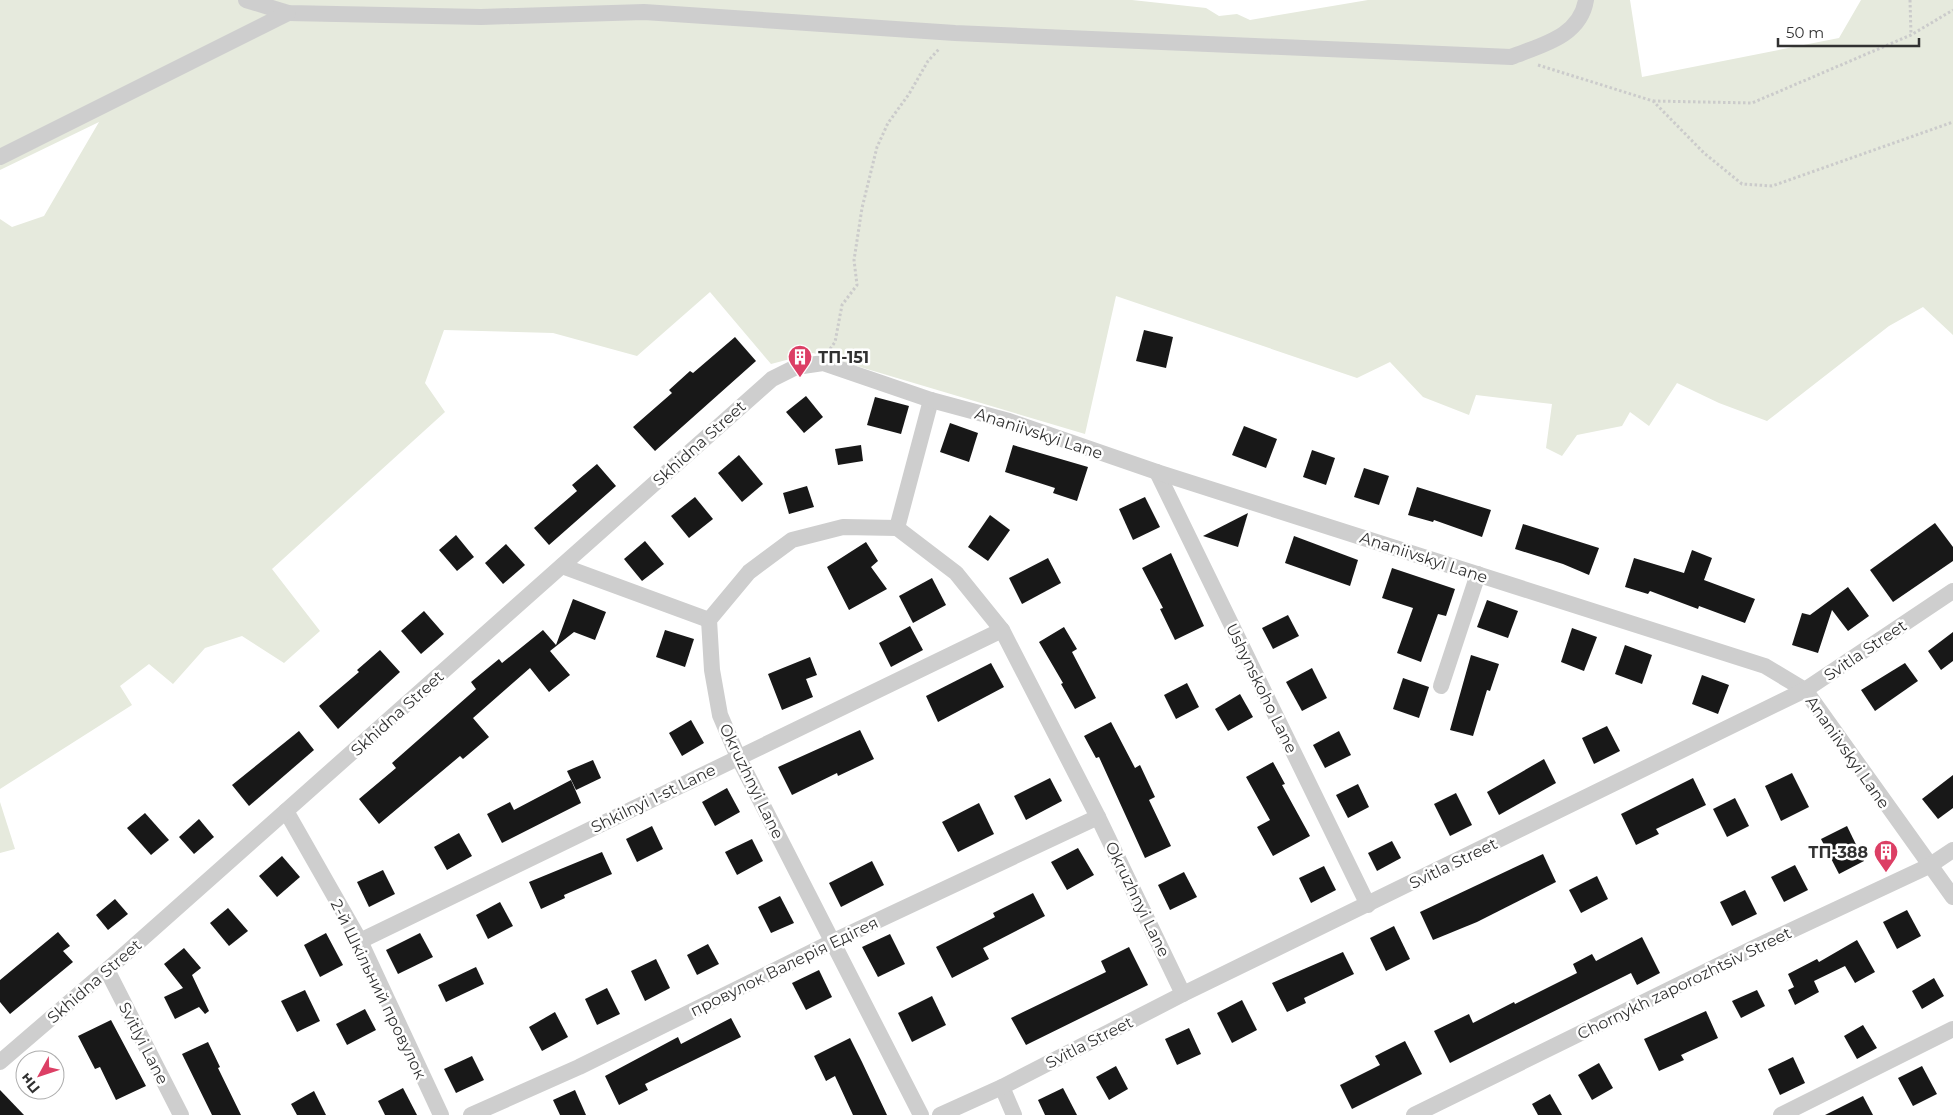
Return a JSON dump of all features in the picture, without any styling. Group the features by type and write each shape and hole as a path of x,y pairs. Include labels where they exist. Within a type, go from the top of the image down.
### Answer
{"street":[{"path":"246,0 288,13 481,17 644,12 955,32 1511,57 1562,38 1584,12 1586,0"},
{"path":"0,158 288,13"},
{"name":"Ananiivskyi Lane","path":"796,367 822,363 931,400 1009,421 1157,472 1765,666 1804,690 1953,897"},
{"name":"Skhidna Street","path":"0,1062 107,970 772,378 796,367"},
{"path":"562,566 709,620 750,572 792,540 843,527 897,528 931,400"},
{"name":"Ushynskoho Lane","path":"1157,472 1368,905"},
{"name":"Okruzhnyi Lane","path":"897,528 956,573 1002,630 1098,817 1183,994"},
{"path":"1440,686 1478,574"},
{"name":"Svitla Street","path":"940,1115 1002,1087 1183,994 1804,690 1953,591"},
{"name":"Okruzhnyi Lane","path":"709,620 712,670 720,715 738,757 921,1115"},
{"name":"Shkilnyi 1-st Lane","path":"360,941 1002,630"},
{"name":"2-й Шкільний провулок","path":"286,811 360,941 441,1115"},
{"name":"провулок Валерія Едігея","path":"471,1115 579,1067 834,942 1098,817"},
{"name":"Chornykh zaporozhtsiv Street","path":"1414,1115 1760,945 1929,866 1953,850"},
{"name":"Svitlyi Lane","path":"107,970 181,1115"},
{"path":"1781,1115 1953,1029"},
{"path":"1002,1087 1014,1115"}],"path":[{"path":"1910,0 1911,35"},
{"path":"1511,57 1652,101 1752,103 1911,35 1953,10"},
{"path":"822,363 835,342 842,305 857,285 854,260 862,208 877,147 888,123 909,94 928,61 955,32"},
{"path":"1652,101 1704,153 1742,184 1772,186 1953,122"}],"shaded area":[{"path":"0,0 1132,0 1206,8 1219,16 1237,14 1250,20 1368,0 1630,0 1642,77 1839,38 1861,0 1953,0 1953,335 1923,307 1889,326 1767,421 1719,403 1677,383 1649,426 1630,412 1622,426 1577,435 1562,456 1546,448 1552,404 1476,395 1469,415 1423,397 1390,362 1357,378 1116,296 1085,434 813,353 771,364 710,292 637,356 553,333 444,330 425,383 445,412 272,569 320,631 284,663 242,636 205,648 173,684 149,664 120,686 132,705 0,789 0,219 12,227 44,216 99,122 0,170"},
{"path":"0,802 15,849 0,853"}],"building":[{"path":"1144,330 1173,337 1166,368 1136,361"},
{"path":"735,337 756,361 655,451 633,427 672,393 669,390 690,371 693,373"},
{"path":"806,396 823,417 804,433 786,412"},
{"path":"875,397 909,406 901,434 867,425"},
{"path":"950,423 978,433 969,462 940,452"},
{"path":"1244,426 1277,439 1266,468 1232,455"},
{"path":"861,445 863,461 838,465 835,449"},
{"path":"1013,445 1088,467 1077,501 1053,493 1055,488 1005,472"},
{"path":"1312,450 1335,458 1326,485 1303,477"},
{"path":"739,455 763,484 742,502 718,473"},
{"path":"597,464 616,486 549,545 534,528 577,491 572,485"},
{"path":"1364,468 1389,476 1379,505 1354,497"},
{"path":"807,486 814,507 789,514 783,493"},
{"path":"1417,487 1491,510 1482,537 1434,520 1433,522 1408,515"},
{"path":"695,497 713,519 689,538 671,516"},
{"path":"1145,497 1160,527 1133,540 1119,509"},
{"path":"1248,513 1238,547 1203,536"},
{"path":"990,515 1010,530 988,561 968,547"},
{"path":"1935,523 1953,547 1953,561 1893,602 1870,570"},
{"path":"1523,524 1599,548 1589,575 1563,564 1515,549"},
{"path":"456,535 474,557 457,571 439,550"},
{"path":"1294,536 1358,560 1350,586 1285,563"},
{"path":"645,541 664,564 642,581 624,559"},
{"path":"866,542 878,561 871,567 887,589 849,610 827,567"},
{"path":"506,544 525,565 503,584 485,563"},
{"path":"1692,550 1712,558 1704,580 1755,599 1745,623 1699,606 1698,609 1650,591 1648,594 1625,587 1634,558 1684,573"},
{"path":"1171,553 1204,626 1175,640 1160,609 1163,608 1142,568"},
{"path":"1048,558 1061,583 1022,604 1009,578"},
{"path":"1392,568 1455,589 1446,616 1438,614 1421,662 1397,653 1413,608 1382,598"},
{"path":"932,578 946,605 913,623 899,596"},
{"path":"1848,587 1869,616 1848,631 1832,610 1818,653 1792,645 1802,613 1810,615"},
{"path":"573,599 606,612 595,640 574,632 550,651 570,675 549,692 530,668 473,718 489,737 463,759 460,756 379,824 359,799 396,768 392,763 476,689 471,682 499,659 502,663 543,630 556,645"},
{"path":"1487,600 1518,611 1508,638 1477,627"},
{"path":"424,611 444,634 421,654 401,631"},
{"path":"1288,615 1299,636 1273,649 1262,628"},
{"path":"910,626 923,650 891,667 879,643"},
{"path":"1064,627 1077,649 1072,652 1096,698 1075,709 1061,684 1063,683 1039,642"},
{"path":"1572,628 1597,637 1584,671 1561,662"},
{"path":"665,630 694,639 685,667 656,657"},
{"path":"1953,632 1953,661 1941,670 1928,651"},
{"path":"1625,645 1652,655 1642,684 1615,674"},
{"path":"380,650 400,672 338,729 319,706 359,672 357,670"},
{"path":"1471,655 1499,664 1490,691 1487,690 1473,736 1450,730"},
{"path":"810,657 817,675 806,679 813,697 782,710 768,674"},
{"path":"991,663 1004,687 938,722 926,696"},
{"path":"1905,663 1918,681 1875,711 1861,690"},
{"path":"1312,668 1327,698 1302,711 1286,682"},
{"path":"1702,675 1729,685 1718,714 1692,704"},
{"path":"1403,678 1429,687 1419,718 1393,709"},
{"path":"1187,683 1199,707 1176,719 1164,695"},
{"path":"1240,694 1253,717 1228,731 1215,709"},
{"path":"691,720 704,743 682,756 669,733"},
{"path":"1111,722 1135,768 1140,765 1155,797 1149,800 1171,846 1145,858 1099,757 1096,758 1084,736"},
{"path":"1607,726 1620,751 1594,764 1582,738"},
{"path":"860,730 874,759 838,776 837,773 792,795 778,767"},
{"path":"299,731 314,750 249,806 232,785"},
{"path":"1339,731 1351,755 1325,768 1313,745"},
{"path":"1544,759 1556,783 1499,815 1487,792"},
{"path":"593,760 601,778 576,790 567,771"},
{"path":"1273,762 1285,784 1282,785 1310,836 1273,856 1257,827 1270,820 1246,777"},
{"path":"1792,773 1809,807 1781,821 1765,786"},
{"path":"1953,775 1953,808 1938,819 1922,799"},
{"path":"1050,778 1062,801 1026,820 1014,796"},
{"path":"1693,778 1706,805 1656,829 1659,834 1636,845 1621,814"},
{"path":"571,780 581,803 502,843 487,814 510,802 514,810"},
{"path":"1358,784 1369,807 1348,818 1336,795"},
{"path":"727,788 740,812 715,826 702,802"},
{"path":"1456,793 1472,825 1450,836 1434,804"},
{"path":"1735,798 1749,826 1727,837 1713,809"},
{"path":"979,803 994,834 958,852 942,822"},
{"path":"145,813 169,840 151,855 127,828"},
{"path":"199,819 214,837 194,854 179,837"},
{"path":"652,826 663,849 637,862 626,839"},
{"path":"1847,826 1864,861 1839,874 1821,839"},
{"path":"459,833 472,856 447,870 434,847"},
{"path":"752,839 763,861 737,875 725,852"},
{"path":"1392,841 1401,858 1377,871 1368,853"},
{"path":"1078,848 1094,875 1067,890 1051,862"},
{"path":"602,852 612,874 564,895 565,898 541,909 529,882"},
{"path":"1543,854 1556,882 1477,922 1433,940 1420,912"},
{"path":"282,856 300,877 277,897 259,876"},
{"path":"872,861 884,885 841,907 829,883"},
{"path":"1795,865 1808,890 1784,902 1771,877"},
{"path":"1324,866 1336,890 1311,903 1299,878"},
{"path":"383,870 395,894 369,907 357,882"},
{"path":"1184,872 1197,897 1170,910 1158,885"},
{"path":"1597,876 1608,899 1581,913 1569,890"},
{"path":"1745,890 1757,914 1732,926 1720,902"},
{"path":"1033,893 1045,916 983,948 989,959 952,978 936,947 995,917 993,913"},
{"path":"780,896 794,923 771,933 758,907"},
{"path":"115,899 128,914 108,930 96,915"},
{"path":"500,902 513,926 488,939 476,915"},
{"path":"228,908 248,931 229,946 210,923"},
{"path":"1907,910 1921,936 1897,949 1883,922"},
{"path":"1394,926 1410,959 1386,971 1370,938"},
{"path":"58,932 70,946 63,951 73,962 10,1014 0,1002 0,980"},
{"path":"326,933 343,965 320,977 304,945"},
{"path":"420,933 433,957 398,974 386,950"},
{"path":"890,934 905,964 878,977 862,947"},
{"path":"1642,937 1660,973 1637,985 1631,973 1450,1063 1434,1031 1469,1014 1473,1023 1577,973 1573,964 1592,954 1596,961"},
{"path":"1857,940 1875,972 1855,983 1845,966 1814,981 1819,992 1795,1005 1788,990 1794,987 1788,974 1817,959 1819,962"},
{"path":"708,944 719,964 697,975 687,955"},
{"path":"1129,947 1148,985 1026,1045 1011,1018 1106,972 1101,961"},
{"path":"184,948 201,968 192,975 209,1011 205,1014 199,1007 175,1019 164,997 183,988 164,964"},
{"path":"1343,952 1354,974 1304,998 1306,1003 1287,1012 1272,983"},
{"path":"656,959 670,988 645,1001 631,971"},
{"path":"476,967 484,984 446,1002 438,985"},
{"path":"819,970 832,997 806,1010 792,983"},
{"path":"1934,978 1944,996 1922,1009 1912,991"},
{"path":"607,988 620,1014 597,1025 585,999"},
{"path":"305,990 320,1021 297,1032 281,1001"},
{"path":"1757,990 1765,1006 1741,1018 1732,1001"},
{"path":"932,996 946,1025 912,1042 898,1013"},
{"path":"1242,1000 1257,1030 1232,1043 1217,1013"},
{"path":"365,1009 376,1030 347,1045 336,1024"},
{"path":"1706,1011 1718,1038 1681,1055 1684,1060 1659,1071 1644,1039"},
{"path":"555,1012 568,1037 542,1051 529,1027"},
{"path":"731,1018 741,1037 645,1084 648,1090 619,1105 605,1076 678,1037 681,1044"},
{"path":"111,1020 146,1086 116,1100 100,1067 95,1069 78,1036"},
{"path":"1863,1025 1877,1048 1857,1059 1844,1036"},
{"path":"1189,1028 1201,1054 1177,1065 1165,1039"},
{"path":"850,1038 887,1115 853,1115 835,1076 826,1081 814,1056"},
{"path":"1405,1041 1422,1074 1352,1109 1340,1085 1380,1065 1375,1056"},
{"path":"208,1042 220,1067 218,1068 241,1115 212,1115 182,1054"},
{"path":"472,1056 484,1080 456,1093 444,1069"},
{"path":"1793,1057 1805,1083 1780,1095 1768,1069"},
{"path":"1599,1063 1613,1088 1592,1100 1578,1075"},
{"path":"1116,1066 1128,1089 1109,1100 1096,1077"},
{"path":"1922,1066 1937,1094 1913,1106 1898,1078"},
{"path":"403,1088 417,1115 385,1115 378,1101"},
{"path":"1063,1088 1077,1115 1045,1115 1038,1100"},
{"path":"0,1090 24,1115 0,1115"},
{"path":"575,1090 586,1115 560,1115 553,1100"},
{"path":"314,1091 326,1115 297,1115 291,1104"},
{"path":"1550,1094 1562,1115 1538,1115 1532,1104"},
{"path":"1863,1096 1873,1115 1825,1115"}],"place":[{"name":"ТП-151","path":"800,378"},
{"name":"ТП-388","path":"1886,873"}]}
